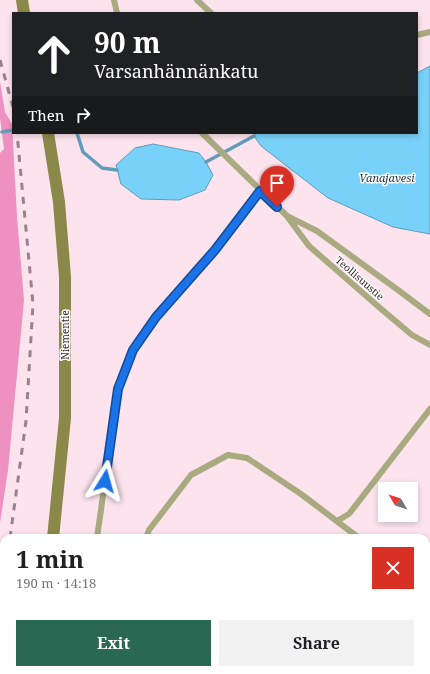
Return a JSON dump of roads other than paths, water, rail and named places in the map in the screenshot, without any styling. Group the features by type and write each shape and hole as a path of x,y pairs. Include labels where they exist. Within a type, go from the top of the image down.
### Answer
{"main road":[{"path":"22,0 24,12"},
{"name":"Niementie","path":"48,134 59,202 65,277 65,418 53,534"}],"lane":[{"path":"114,0 117,12"},
{"path":"197,0 210,12"},
{"path":"418,35 430,32"},
{"name":"Teollisuustie","path":"203,134 286,215 313,250 412,335 430,345"},
{"path":"98,534 118,389 133,350 156,317 215,250 260,191"},
{"name":"Teollisuustie","path":"286,215 317,231 430,314"},
{"path":"337,521 349,514 430,409"},
{"path":"148,534 191,475 228,455 247,458 301,494 354,534"}],"water":[{"name":"Vanajavesi","path":"430,66 430,234 393,227 328,198 261,146 254,136 255,134 418,134 418,72"},
{"path":"153,144 199,153 213,175 205,190 179,200 141,199 121,184 116,165 135,148"}],"waterway":[{"path":"2,132 12,130"},
{"path":"77,134 83,152 102,168 117,170"},
{"path":"206,162 254,136"}],"railway":[{"path":"0,60 12,103"},
{"path":"11,534 26,421 33,304 17,134"}]}
